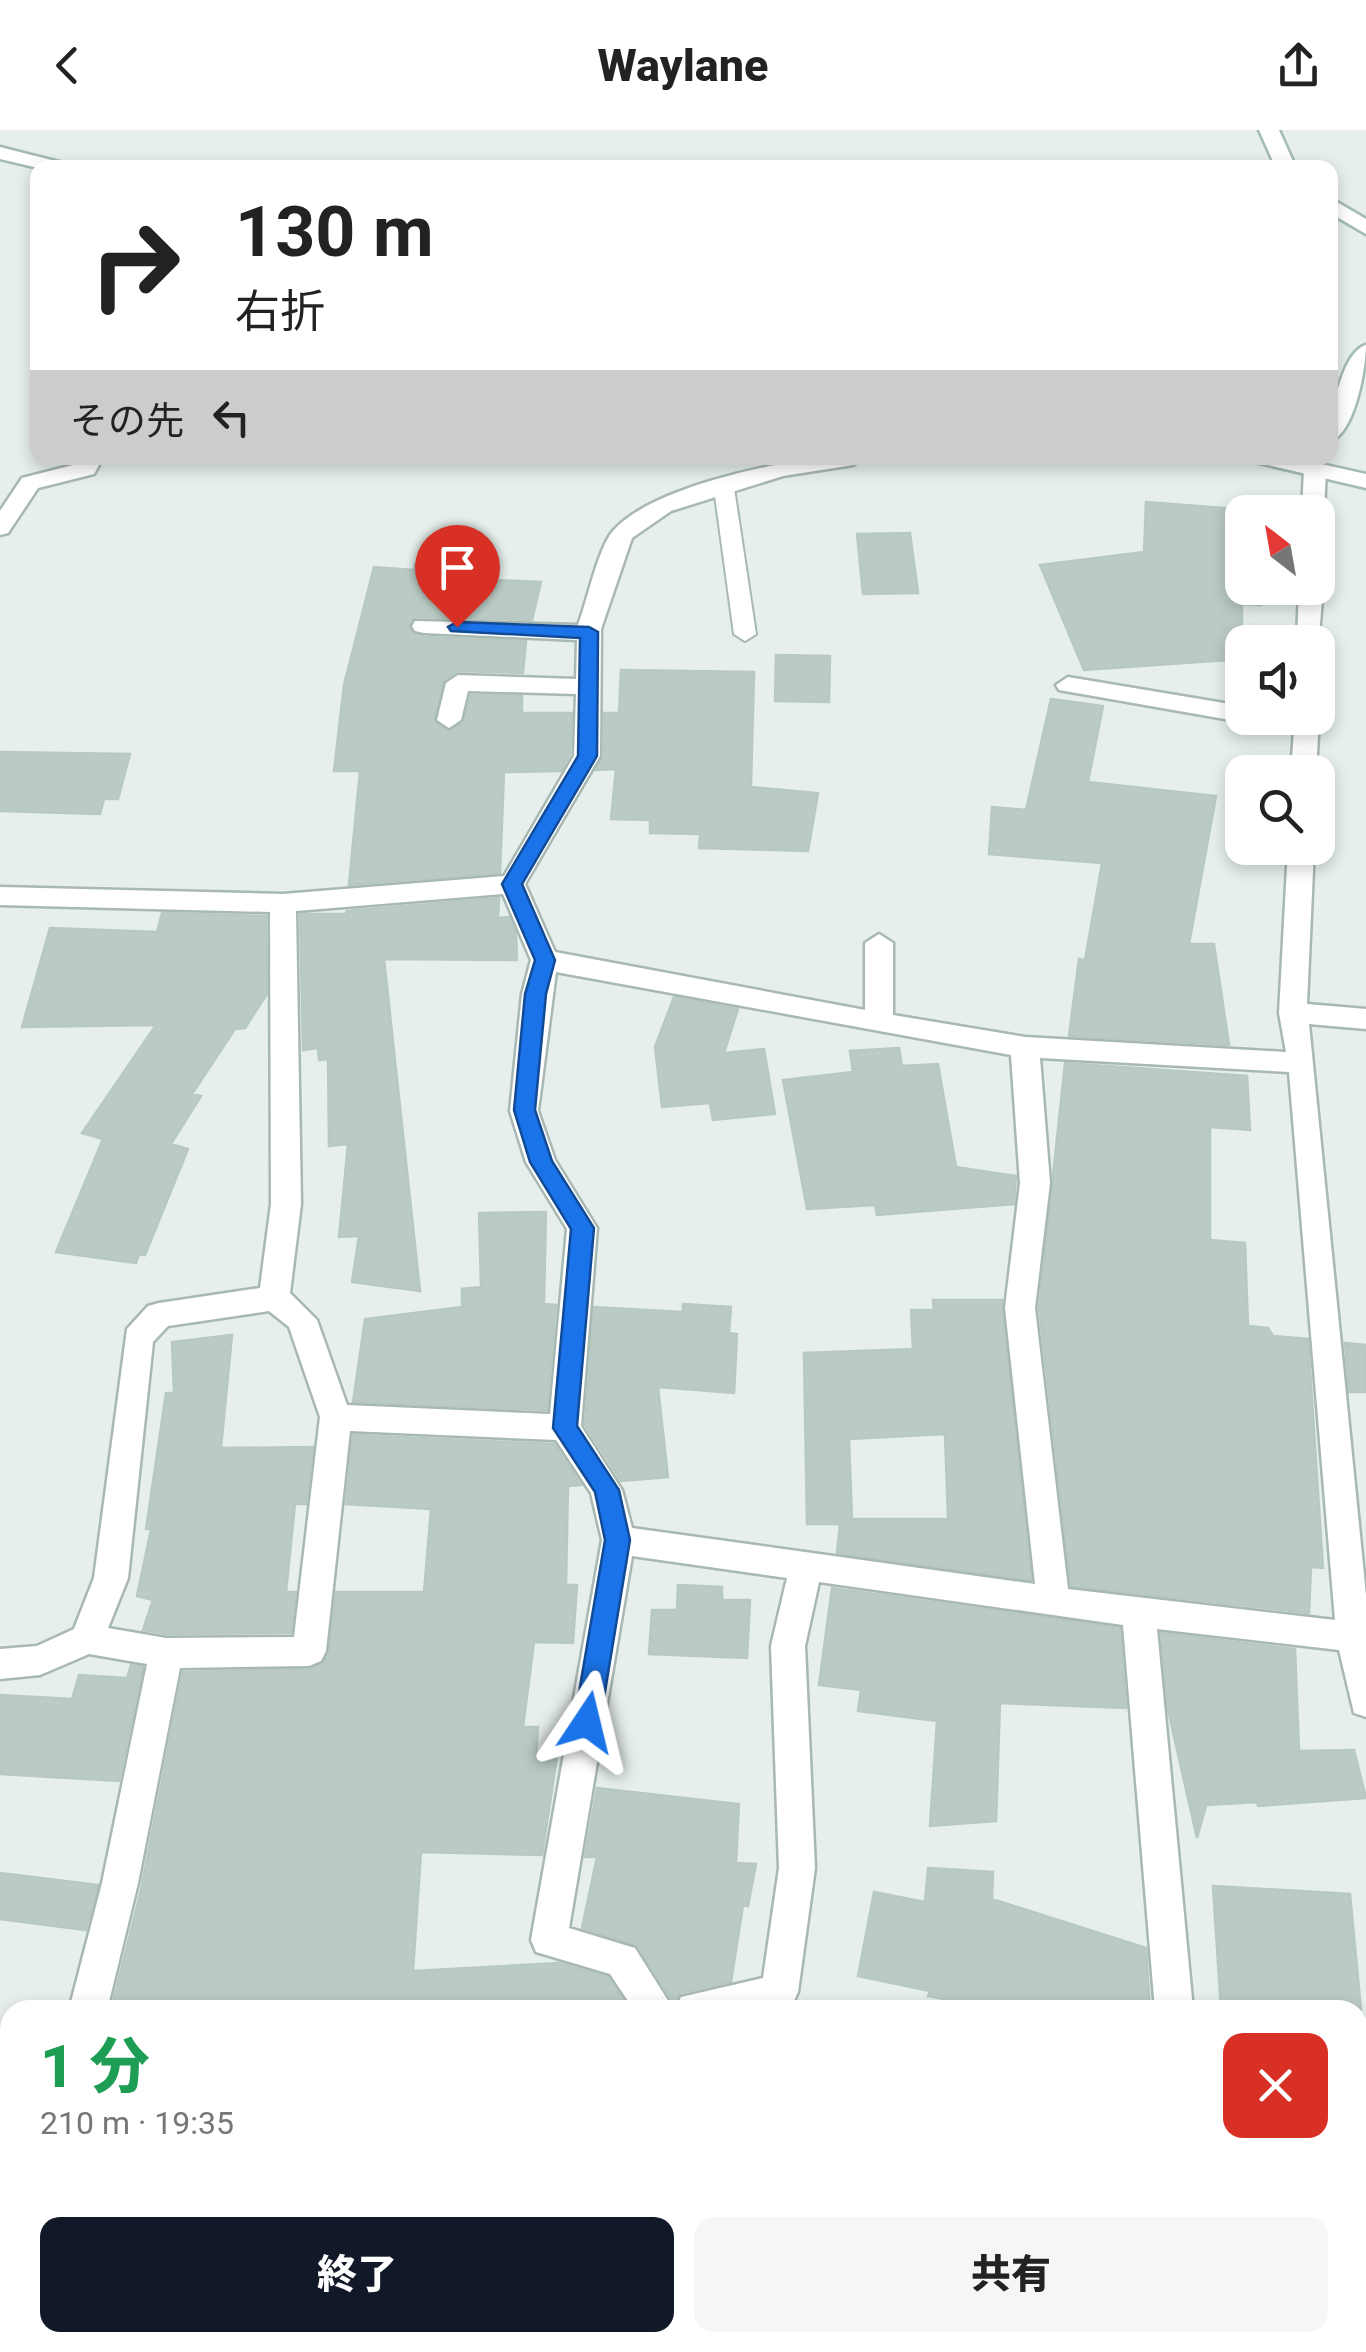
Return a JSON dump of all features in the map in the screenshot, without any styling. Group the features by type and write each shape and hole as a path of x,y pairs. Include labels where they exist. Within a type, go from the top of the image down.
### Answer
{"street":[{"path":"1269,130 1282,160"},
{"path":"0,153 30,160"},
{"path":"1338,209 1365,226"},
{"path":"1338,416 1366,351"},
{"path":"0,528 30,483 86,469 88,465"},
{"path":"512,884 587,756 589,632 622,534 663,506 724,488 778,465"},
{"path":"1314,495 1317,465"},
{"path":"1322,465 1366,481"},
{"path":"424,626 589,632"},
{"path":"449,720 458,683 588,687"},
{"path":"1068,685 1225,711"},
{"path":"1300,865 1293,1013 1302,1063 1358,1563 1353,1637 1366,1702"},
{"path":"0,896 283,903 512,884"},
{"path":"512,884 545,960 536,994 524,1110 541,1162 582,1228 565,1428 606,1490 618,1540 549,1940 622,1960 648,2000"},
{"path":"274,1298 286,1204 283,903"},
{"path":"879,943 880,1023"},
{"path":"545,960 1025,1047 1302,1063"},
{"path":"1293,1013 1366,1019"},
{"path":"1025,1047 1035,1183 1020,1308 1053,1600"},
{"path":"0,1664 40,1660 87,1639 166,1653 309,1651 336,1417 302,1320 274,1298 159,1315 138,1338 111,1578 87,1639"},
{"path":"336,1417 565,1428"},
{"path":"618,1540 1139,1613 1353,1637"},
{"path":"741,2000 779,1992 797,1868 788,1646 806,1566"},
{"path":"1139,1613 1173,2000"},
{"path":"91,2000 120,1884 166,1653"}],"lane":[{"path":"724,488 745,634"}],"building":[{"path":"1146,502 1225,508 1225,605 1242,605 1242,625 1225,625 1225,660 1084,670 1040,565 1144,552"},
{"path":"910,533 918,593 863,594 857,534"},
{"path":"415,564 498,571 495,580 541,582 532,620 415,617 409,628 424,637 526,641 523,673 458,671 444,680 434,721 447,731 463,723 471,695 522,696 522,713 572,713 570,755 561,771 504,772 500,873 349,885 360,771 334,771 344,685 374,567 414,570"},
{"path":"776,655 830,656 829,702 775,701"},
{"path":"621,670 754,672 751,787 818,793 808,851 699,848 700,834 650,833 650,820 611,819 616,769 596,770 604,756 604,713 619,713"},
{"path":"1051,699 1103,706 1088,782 1216,796 1189,944 1214,944 1229,1045 1069,1036 1079,959 1085,960 1102,863 989,854 992,807 1026,810"},
{"path":"0,752 130,754 118,799 104,799 100,814 0,811"},
{"path":"499,898 498,918 509,917 516,934 517,960 384,959 420,1291 352,1282 359,1236 339,1237 348,1144 329,1146 328,1059 319,1060 318,1048 303,1050 300,914 346,914"},
{"path":"162,913 266,916 267,994 245,1028 235,1029 192,1094 201,1096 171,1144 188,1149 145,1255 139,1254 136,1263 56,1252 103,1139 82,1133 156,1025 22,1027 50,928 157,932"},
{"path":"674,997 738,1009 724,1053 764,1049 775,1114 713,1120 710,1103 662,1107 655,1047"},
{"path":"899,1048 902,1066 938,1064 956,1167 1016,1176 1014,1204 877,1215 875,1205 807,1209 783,1080 853,1072 850,1051"},
{"path":"1065,1063 1247,1076 1250,1130 1210,1127 1210,1240 1245,1243 1248,1326 1268,1328 1273,1336 1308,1339 1323,1568 1311,1567 1309,1613 1071,1586 1039,1308"},
{"path":"546,1212 544,1304 556,1305 547,1410 353,1402 365,1319 462,1307 462,1289 481,1287 479,1213"},
{"path":"933,1300 1002,1300 1031,1580 837,1553 840,1524 807,1524 804,1353 913,1349 911,1310 934,1310","holes":["945,1434 948,1519 852,1519 849,1439"]},
{"path":"683,1304 731,1307 729,1333 737,1334 734,1393 658,1387 668,1477 621,1481 585,1425 594,1307 683,1312"},
{"path":"232,1335 221,1448 313,1447 306,1504 295,1504 286,1592 296,1592 291,1633 166,1634 143,1630 153,1600 137,1596 151,1529 146,1529 166,1393 174,1393 172,1342"},
{"path":"1345,1343 1366,1345 1366,1392 1349,1392"},
{"path":"353,1435 554,1444 581,1485 568,1486 566,1585 577,1585 573,1643 534,1642 523,1727 538,1727 536,1757 557,1757 542,1855 421,1852 413,1971 559,1963 608,1977 623,2000 114,2000 141,1890 183,1672 310,1669 322,1664 329,1653 336,1592 424,1592 431,1509 346,1504"},
{"path":"678,1585 722,1587 722,1600 750,1600 747,1658 649,1654 652,1610 677,1610"},
{"path":"832,1588 1120,1628 1126,1708 1000,1703 996,1821 930,1826 937,1721 858,1711 861,1690 819,1685"},
{"path":"1161,1633 1295,1649 1299,1751 1354,1750 1366,1798 1258,1806 1257,1802 1208,1805 1208,1799 1197,1838 1168,1710"},
{"path":"131,1665 143,1667 119,1781 0,1774 0,1695 72,1699 79,1675 127,1678"},
{"path":"597,1788 739,1804 736,1863 756,1864 748,1906 743,1905 731,1982 680,1993 672,2000 638,1946 582,1928 597,1857 585,1857"},
{"path":"928,1868 993,1872 992,1899 1146,1948 1149,2000 950,2000 928,1996 930,1991 858,1976 874,1892 925,1902"},
{"path":"0,1873 98,1885 86,1930 0,1919"},
{"path":"1213,1886 1350,1894 1360,2000 1220,2000"}],"route":[{"path":"457,627 589,632 587,756 512,884 545,960 536,994 524,1110 541,1162 582,1228 565,1428 606,1490 618,1540 587,1722"}]}
